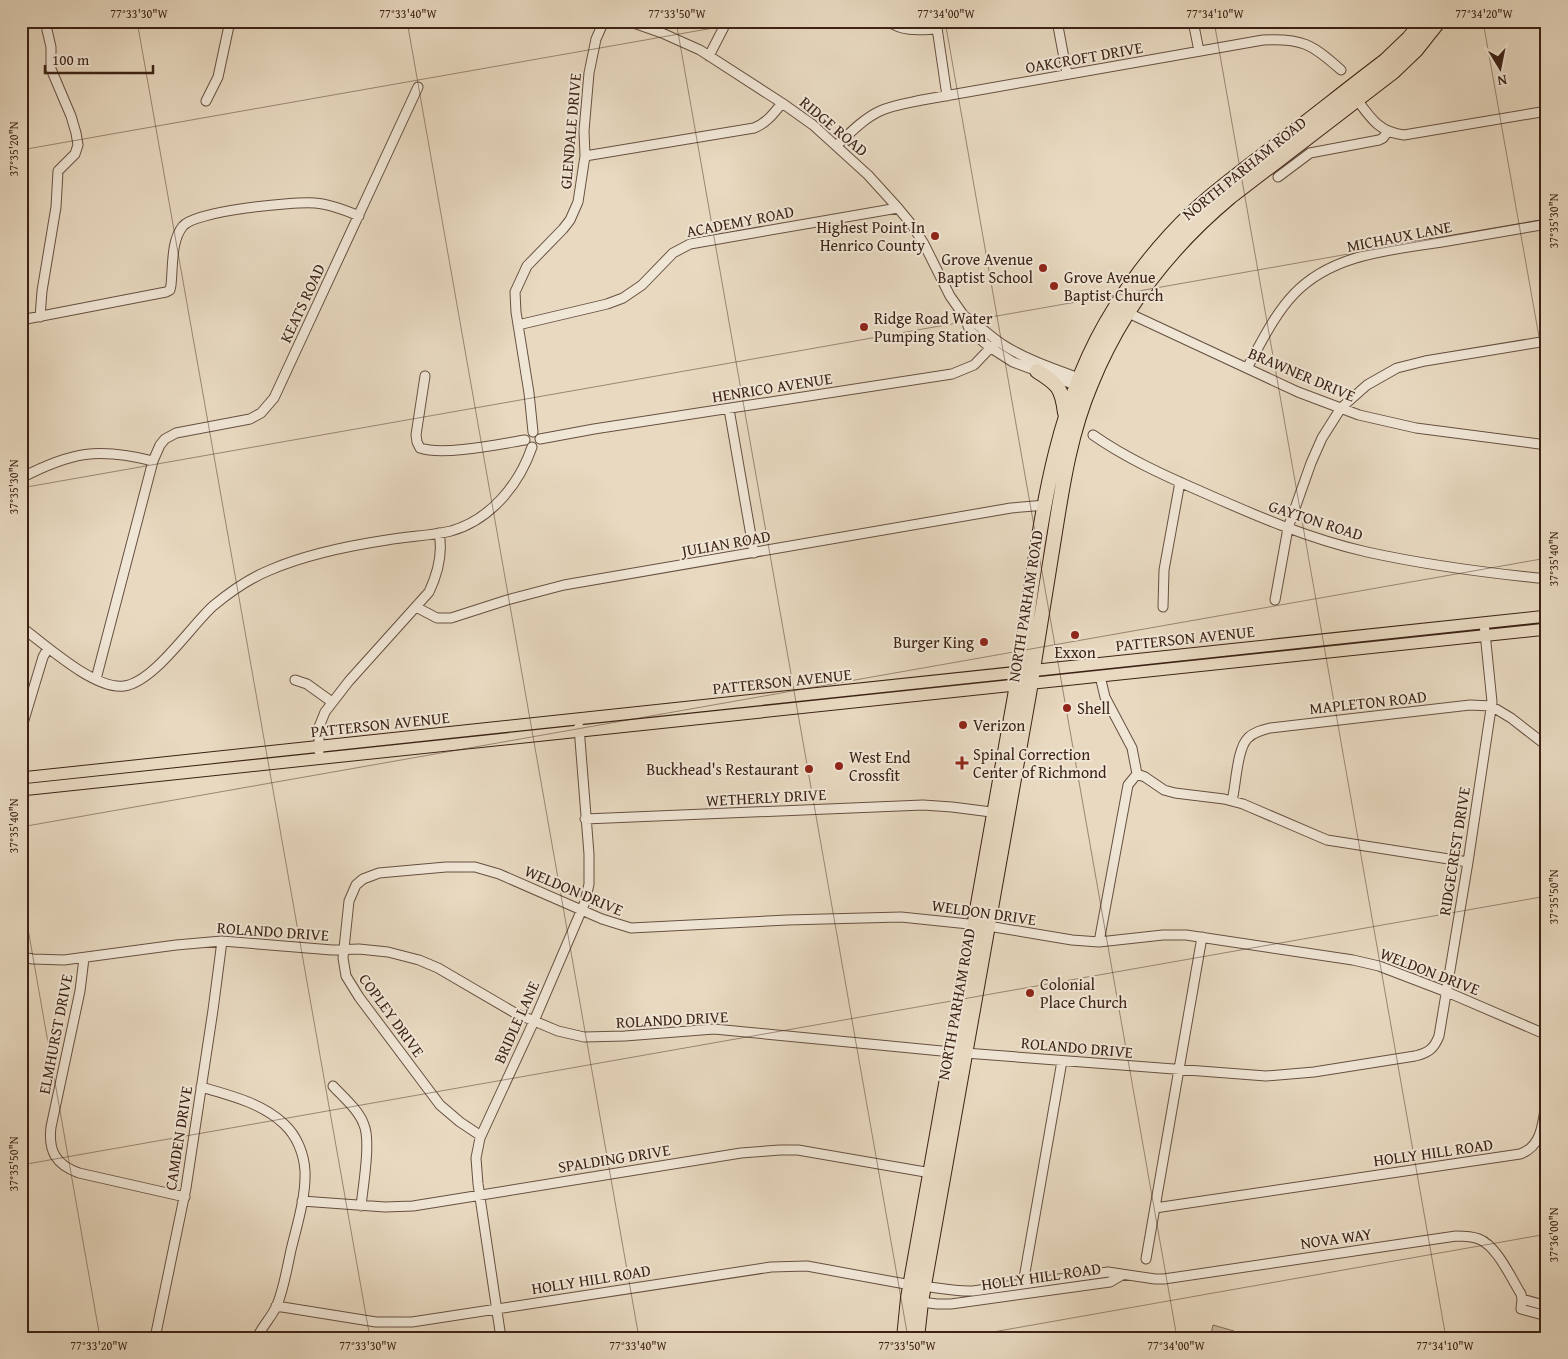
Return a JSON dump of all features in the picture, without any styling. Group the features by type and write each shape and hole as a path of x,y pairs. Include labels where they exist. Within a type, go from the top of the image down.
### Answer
{"highway":[{"name":"NORTH PARHAM ROAD","path":"1353,94 1423,21"},
{"name":"NORTH PARHAM ROAD","path":"904,1338 917,1285 1025,678 1073,436 1084,384 1096,341 1121,309 1156,251 1193,212 1214,193 1353,94 1408,58 1439,21"},
{"path":"1037,371 1058,386 1063,399 1065,414"},
{"name":"NORTH PARHAM ROAD","path":"1025,678 1052,465 1065,414 1084,384"},
{"path":"1052,465 1055,474 1052,494 1060,499"},
{"name":"NORTH PARHAM ROAD","path":"917,1338 921,1302 917,1285 931,1173 959,1053"}],"main road":[{"name":"PATTERSON AVENUE","path":"21,790 320,758 578,725 1025,678 1381,632 1547,616"},
{"name":"PATTERSON AVENUE","path":"1025,678 1100,676 1547,629"},
{"name":"PATTERSON AVENUE","path":"21,778 319,746 578,725"}],"street":[{"path":"40,317 42,291 56,206 58,172 75,154 78,144 70,116 51,69 51,43 47,30 47,21"},
{"path":"206,101 218,77 230,21"},
{"name":"GLENDALE DRIVE","path":"533,432 530,393 518,324 515,292 529,264 563,229 574,212 581,192 589,73 596,39 604,21"},
{"name":"RIDGE ROAD","path":"628,21 680,41 709,56 800,114 868,175 898,208 924,244 950,296 964,316 970,331 994,344 1017,352 1084,384"},
{"path":"709,56 727,21"},
{"path":"888,21 907,29 936,25 948,96"},
{"path":"1057,21 1067,74"},
{"path":"1193,21 1199,50"},
{"name":"OAKCROFT DRIVE","path":"836,146 864,120 879,111 906,104 1263,40 1294,40 1314,48 1341,70"},
{"name":"KEATS ROAD","path":"96,679 153,462 160,445 172,435 243,422 258,416 268,408 280,388 418,87"},
{"path":"1353,94 1374,122 1388,131 1398,134 1417,134 1547,111"},
{"path":"584,156 754,128 770,118 782,103"},
{"path":"1278,177 1305,155 1380,140 1388,131"},
{"path":"21,320 170,290 179,232 187,222 198,218 288,203 307,202 329,205 359,216"},
{"name":"ACADEMY ROAD","path":"518,324 599,306 623,298 642,285 673,253 690,244 898,208"},
{"name":"MICHAUX LANE","path":"1247,368 1270,326 1288,300 1306,283 1331,267 1356,258 1386,251 1547,224"},
{"name":"BRAWNER DRIVE","path":"1121,309 1298,392 1359,415 1416,428 1547,445"},
{"path":"1275,600 1288,528 1322,438 1341,408 1367,385 1397,368 1425,361 1547,341"},
{"name":"RIDGE ROAD","path":"994,344 1013,362 1084,384"},
{"name":"HENRICO AVENUE","path":"540,438 952,374 974,365 994,344"},
{"path":"425,376 416,435 418,446 426,450 435,451 525,440"},
{"path":"729,409 754,553"},
{"path":"21,627 74,667 96,679 116,686 125,686 138,681 150,673 212,607 245,583 270,570 304,557 348,546 438,533 462,526 477,519 496,505 522,472 532,448 539,445 540,438 538,434 533,432 528,434 525,440"},
{"name":"GAYTON ROAD","path":"1093,435 1116,451 1180,482 1288,528 1367,552 1489,573 1547,579"},
{"path":"525,440 527,445 532,448"},
{"path":"21,478 66,458 89,453 120,455 153,462"},
{"path":"1163,607 1164,570 1180,482"},
{"name":"JULIAN ROAD","path":"416,607 437,618 451,618 507,600 564,585 1011,508 1046,505"},
{"path":"320,758 319,727 325,712 392,632 429,592 435,578 441,554 438,533"},
{"name":"RIDGECREST DRIVE","path":"1401,1058 1424,1054 1434,1048 1439,1036 1468,862 1491,706 1484,623"},
{"path":"21,730 41,662 48,648"},
{"path":"1100,676 1105,697 1132,748 1137,774"},
{"path":"295,680 307,684 332,702"},
{"name":"MAPLETON ROAD","path":"1232,800 1242,748 1247,739 1259,731 1470,705 1491,706"},
{"path":"1491,706 1511,718 1547,746"},
{"name":"BRIDLE LANE","path":"500,1338 479,1195 476,1158 481,1136 534,1021 588,892 590,874 578,725"},
{"path":"1137,774 1164,790 1232,800 1327,840 1468,862"},
{"path":"1099,942 1128,785 1137,774"},
{"name":"WETHERLY DRIVE","path":"585,819 923,805 1001,814"},
{"name":"WELDON DRIVE","path":"413,870 468,866 485,869 581,911 631,928 901,917 981,925 1072,940 1099,942 1163,935 1202,938 1380,966 1447,992 1547,1035"},
{"name":"COPLEY DRIVE","path":"413,870 379,873 363,879 356,885 349,901 344,949 346,976 359,997 440,1105 481,1136"},
{"path":"1146,1259 1202,938"},
{"name":"ROLANDO DRIVE","path":"21,957 50,960 84,958 176,945 222,941 332,950 359,949 388,952 419,960 438,968 534,1021 558,1031 584,1037 625,1036 714,1029 959,1053 1277,1076 1401,1058"},
{"name":"CAMDEN DRIVE","path":"155,1338 185,1197 215,1001 222,941"},
{"name":"ELMHURST DRIVE","path":"84,958 80,991 51,1127 50,1142 52,1150 64,1166 79,1173 185,1197"},
{"path":"1022,1284 1062,1061"},
{"path":"333,1086 359,1115 365,1126 366,1146 361,1206"},
{"path":"201,1087 254,1105 274,1116 289,1128 296,1139 303,1158 305,1182 302,1202 284,1283 276,1306 257,1338"},
{"name":"HOLLY HILL ROAD","path":"1154,1208 1527,1152 1535,1146 1541,1132 1547,1096"},
{"name":"SPALDING DRIVE","path":"302,1202 385,1207 413,1206 741,1154 780,1150 812,1152 931,1173"},
{"name":"NOVA WAY","path":"1122,1275 1164,1279 1448,1237 1467,1236 1481,1240 1491,1248 1521,1294 1522,1300"},
{"name":"HOLLY HILL ROAD","path":"276,1306 390,1323 412,1322 771,1267 807,1266 962,1292 1108,1272 1122,1275"},
{"name":"HOLLY HILL ROAD","path":"921,1302 951,1304 1110,1282 1122,1275"},
{"path":"1547,1306 1522,1300 1521,1309 1547,1316"}],"shaded area":[{"path":"1213,1325 1234,1331 1232,1338 1210,1338"}],"place":[{"name":"Highest Point In Henrico County","path":"935,236"},
{"name":"Grove Avenue Baptist School","path":"1043,268"},
{"name":"Grove Avenue Baptist Church","path":"1054,286"},
{"name":"Ridge Road Water Pumping Station","path":"864,327"},
{"name":"Exxon","path":"1075,635"},
{"name":"Burger King","path":"984,642"},
{"name":"Shell","path":"1067,708"},
{"name":"Verizon","path":"963,725"},
{"name":"Spinal Correction Center of Richmond","path":"962,763"},
{"name":"West End Crossfit","path":"839,766"},
{"name":"Buckhead's Restaurant","path":"809,769"},
{"name":"Colonial Place Church","path":"1030,993"}]}
